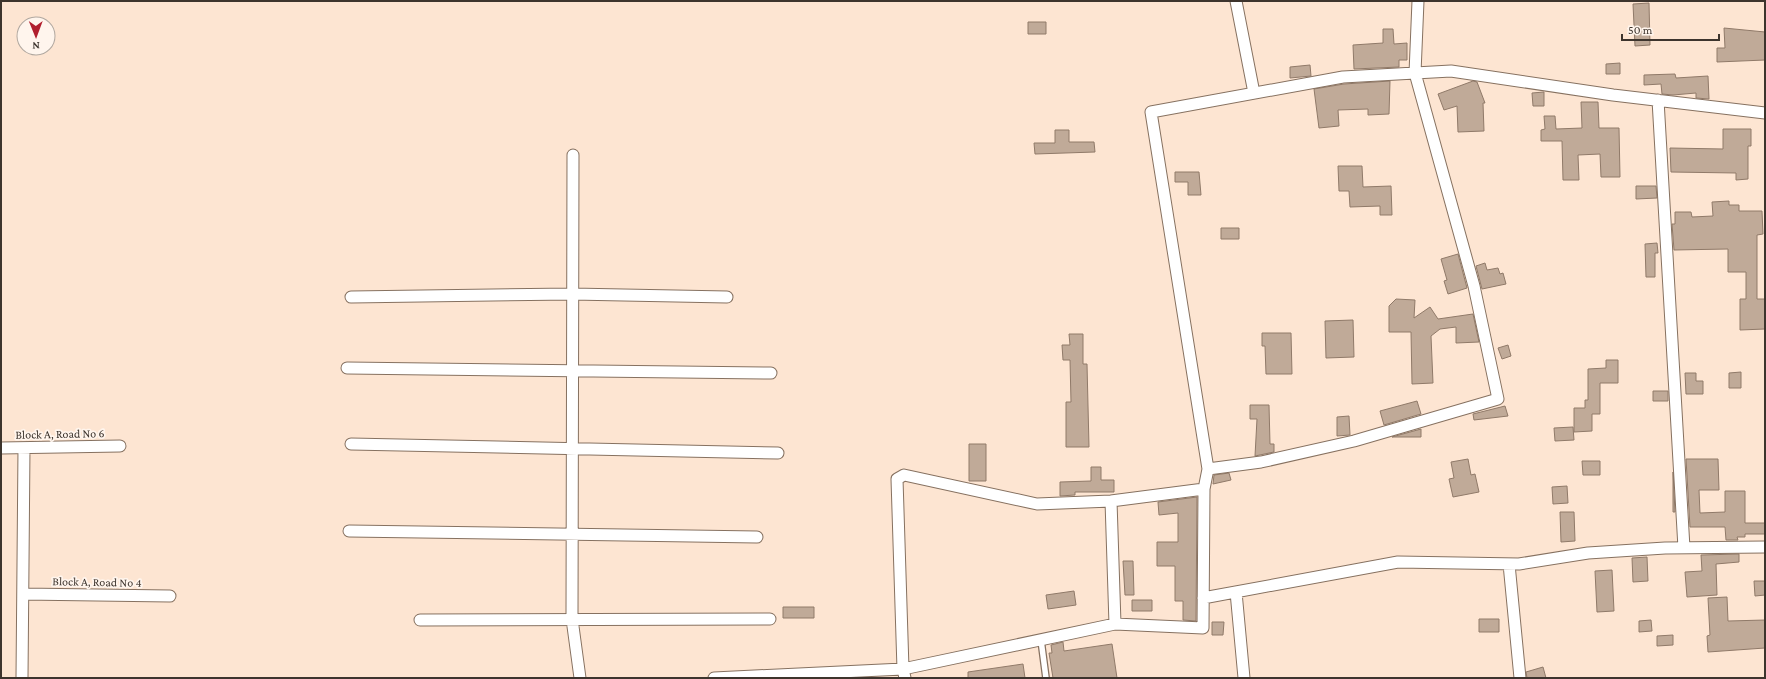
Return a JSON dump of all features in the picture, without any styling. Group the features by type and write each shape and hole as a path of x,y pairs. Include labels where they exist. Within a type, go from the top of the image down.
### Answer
{"street":[{"path":"1236,1 1254,93"},
{"path":"1208,469 1261,462 1354,441 1498,399 1474,286 1415,73 1418,1"},
{"path":"714,678 904,674 1041,640 1115,624 1203,628 1204,489 1208,469 1151,112 1342,77 1451,71 1658,100 1765,113"},
{"path":"1658,100 1684,548"},
{"path":"573,155 572,619 580,678"},
{"path":"351,296 572,294 727,297"},
{"path":"347,368 771,373"},
{"path":"352,444 778,453"},
{"name":"Block A, Road No 6","path":"1,448 120,446"},
{"path":"22,678 24,448"},
{"path":"904,674 897,479 904,475 924,478 1038,504 1111,501 1204,489"},
{"path":"1111,501 1115,624"},
{"path":"349,531 757,537"},
{"path":"1203,598 1398,562 1509,564 1588,553 1684,548 1765,547"},
{"path":"1509,564 1520,678"},
{"path":"1236,592 1244,678"},
{"name":"Block A, Road No 4","path":"23,594 170,596"},
{"path":"420,620 770,619"}],"lane":[{"path":"1041,640 1046,678"}],"building":[{"path":"1649,3 1650,45 1635,46 1633,4"},
{"path":"1028,22 1046,22 1046,34 1028,34"},
{"path":"1724,28 1765,32 1765,60 1717,62 1717,48 1725,48"},
{"path":"1383,29 1393,29 1394,44 1407,43 1407,60 1399,60 1399,67 1354,69 1353,45 1383,43"},
{"path":"1620,63 1620,74 1606,74 1606,64"},
{"path":"1310,65 1311,76 1290,78 1290,67"},
{"path":"1675,74 1676,78 1708,76 1709,99 1696,98 1696,93 1673,95 1662,94 1661,84 1644,85 1644,75"},
{"path":"1390,81 1389,114 1368,115 1368,109 1338,110 1339,126 1319,128 1314,89 1344,84"},
{"path":"1473,81 1477,82 1485,103 1483,103 1484,131 1458,132 1457,106 1444,110 1438,94"},
{"path":"1544,92 1544,106 1533,106 1532,93"},
{"path":"1581,102 1598,102 1599,128 1619,128 1620,177 1601,177 1600,154 1578,155 1579,180 1563,180 1562,141 1541,141 1541,130 1545,129 1544,116 1555,116 1556,129 1582,128"},
{"path":"1723,129 1751,129 1751,146 1748,146 1748,179 1736,180 1736,173 1671,172 1670,148 1723,149"},
{"path":"1055,130 1069,130 1069,142 1094,142 1095,152 1035,154 1034,143 1055,143"},
{"path":"1338,166 1362,166 1363,187 1391,186 1392,215 1380,215 1380,206 1350,207 1349,191 1339,191"},
{"path":"1175,172 1199,172 1201,195 1188,195 1188,182 1175,182"},
{"path":"1636,186 1656,186 1657,198 1636,199"},
{"path":"1729,201 1729,205 1739,205 1739,211 1762,211 1763,234 1757,235 1757,299 1765,299 1765,329 1740,330 1740,299 1746,299 1746,272 1728,272 1728,249 1674,250 1672,224 1675,224 1675,212 1691,212 1692,217 1713,216 1712,202"},
{"path":"1221,228 1239,228 1239,239 1221,239"},
{"path":"1657,243 1658,253 1655,253 1655,277 1646,277 1645,244"},
{"path":"1458,254 1467,288 1448,294 1444,281 1447,280 1441,259"},
{"path":"1485,263 1487,270 1498,268 1500,274 1503,273 1506,284 1482,289 1476,266"},
{"path":"1396,299 1415,300 1414,318 1430,307 1438,319 1473,314 1479,342 1456,343 1456,327 1440,329 1431,336 1433,383 1412,384 1411,332 1389,332 1389,306"},
{"path":"1353,320 1354,357 1326,358 1325,321"},
{"path":"1262,333 1291,333 1292,374 1266,374 1265,346 1262,346"},
{"path":"1069,334 1083,334 1083,364 1087,364 1089,447 1066,447 1066,402 1071,402 1070,360 1063,360 1062,345 1070,345"},
{"path":"1508,345 1511,356 1502,359 1498,348"},
{"path":"1606,360 1618,360 1618,383 1600,383 1600,414 1592,414 1592,431 1574,432 1574,408 1585,408 1585,400 1588,400 1588,369 1606,368"},
{"path":"1741,372 1741,388 1729,388 1729,373"},
{"path":"1685,373 1696,373 1696,381 1703,381 1703,394 1686,394"},
{"path":"1653,391 1668,391 1668,401 1653,401"},
{"path":"1417,401 1421,414 1384,425 1380,411"},
{"path":"1250,405 1269,405 1270,444 1274,444 1274,452 1255,456 1257,419 1250,419"},
{"path":"1505,406 1508,416 1474,420 1473,414"},
{"path":"1349,416 1350,435 1337,436 1337,417"},
{"path":"1573,427 1574,440 1555,441 1554,428"},
{"path":"1421,429 1421,437 1392,437"},
{"path":"969,444 986,444 986,481 969,481"},
{"path":"1468,459 1471,475 1475,474 1479,492 1453,497 1449,479 1454,478 1451,462"},
{"path":"1686,459 1718,459 1719,490 1699,490 1700,513 1725,512 1725,491 1745,491 1745,523 1765,523 1765,534 1745,534 1745,537 1737,537 1738,540 1726,540 1725,527 1690,527"},
{"path":"1582,461 1600,461 1600,475 1583,475"},
{"path":"1091,467 1101,467 1101,480 1114,480 1114,492 1075,492 1075,495 1060,496 1060,482 1091,481"},
{"path":"1673,472 1675,512 1673,512"},
{"path":"1229,473 1231,480 1213,484 1214,475"},
{"path":"1567,486 1568,503 1553,504 1552,487"},
{"path":"1197,497 1196,621 1183,620 1183,601 1175,601 1175,566 1157,566 1157,542 1178,542 1178,513 1159,515 1158,502"},
{"path":"1560,512 1574,512 1575,541 1561,542"},
{"path":"1739,554 1739,562 1716,564 1717,595 1687,597 1685,572 1702,571 1701,555"},
{"path":"1647,557 1648,581 1633,582 1632,558"},
{"path":"1123,561 1133,561 1134,595 1125,595"},
{"path":"1612,570 1614,611 1597,612 1595,571"},
{"path":"1754,581 1765,581 1765,595 1755,596"},
{"path":"1074,591 1076,605 1048,609 1046,595"},
{"path":"1727,597 1728,621 1765,620 1765,648 1708,652 1707,636 1710,635 1708,598"},
{"path":"1132,600 1152,600 1152,611 1132,611"},
{"path":"783,607 814,607 814,618 783,618"},
{"path":"1479,619 1499,619 1499,632 1479,632"},
{"path":"1651,620 1652,631 1639,632 1639,621"},
{"path":"1212,622 1224,622 1223,635 1212,635"},
{"path":"1673,635 1673,645 1657,646 1657,636"},
{"path":"1063,642 1064,651 1112,644 1117,678 1053,678 1049,653 1052,653 1051,645"},
{"path":"1023,664 1025,678 968,678 968,672"},
{"path":"1543,667 1546,678 1527,678 1526,672"}]}
